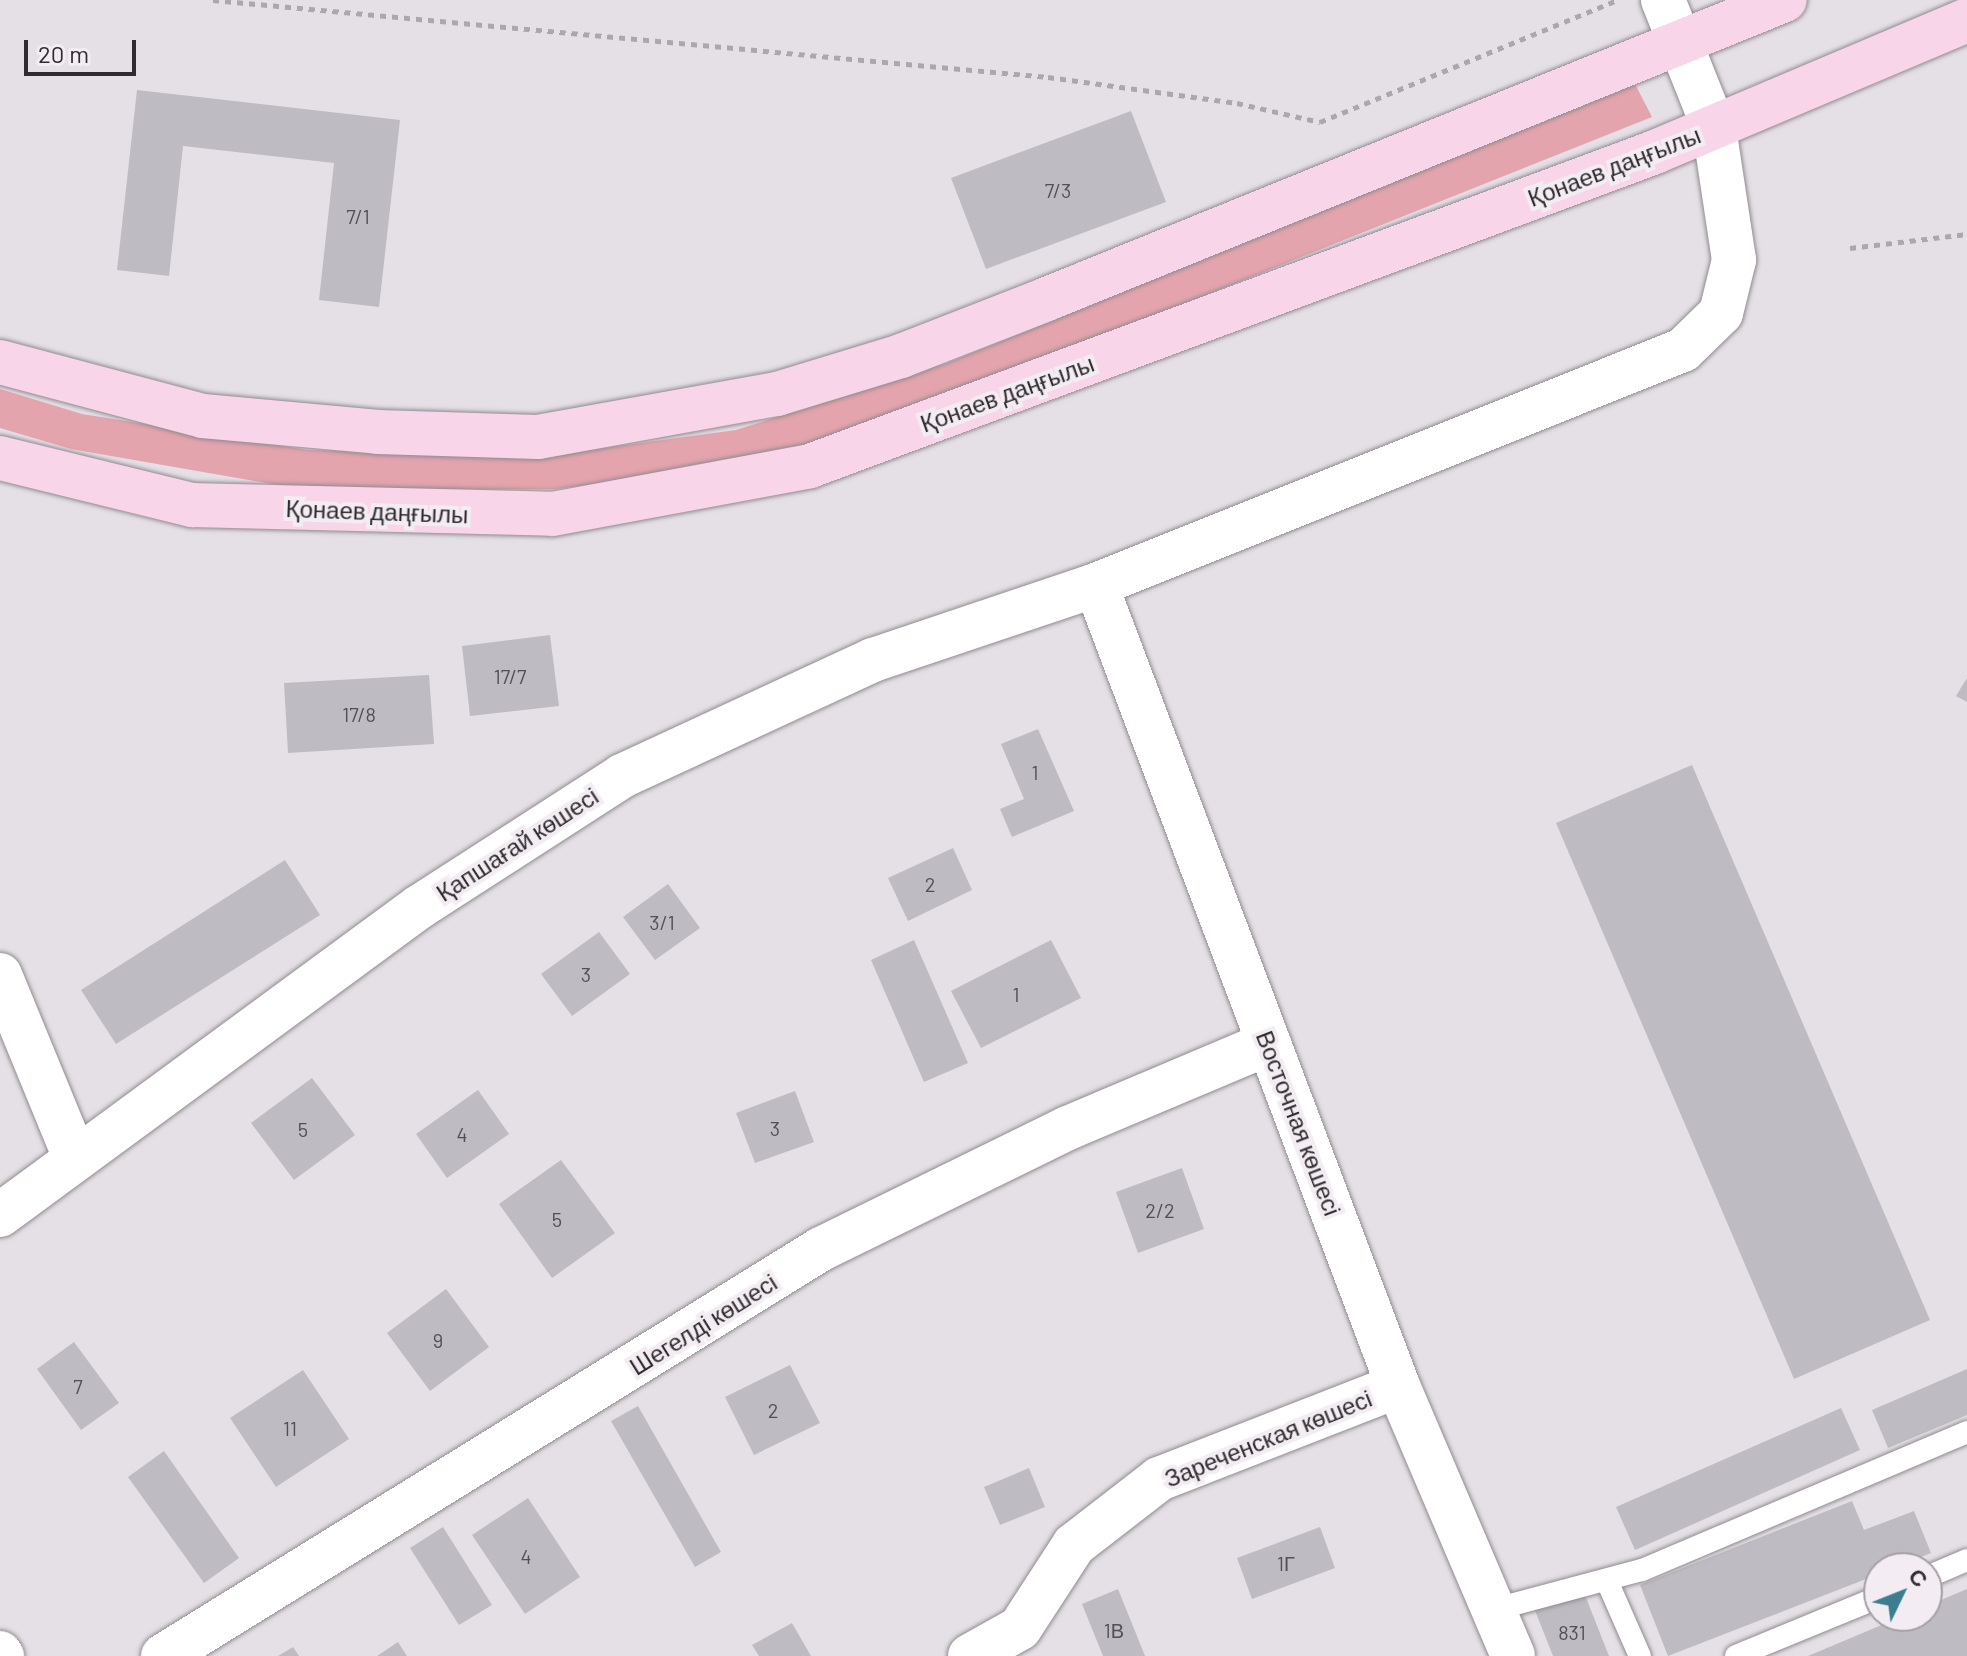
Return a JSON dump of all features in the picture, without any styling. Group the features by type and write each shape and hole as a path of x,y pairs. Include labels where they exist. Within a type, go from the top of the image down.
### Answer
{"main road":[{"path":"0,362 203,416 393,433 538,437 777,394 901,356 1785,0"},
{"name":"Қонаев даңғылы","path":"0,458 192,505 552,514 810,466 1714,128 1967,20"}],"street":[{"name":"Қапшағай көшесі","path":"0,1215 419,907 622,776 873,660 1096,585 1683,350 1721,313 1734,260 1714,128 1663,0"},
{"name":"Восточная көшесі","path":"1096,585 1398,1386 1496,1609 1513,1656"},
{"path":"0,975 75,1158"},
{"name":"Шегелді көшесі","path":"163,1656 821,1249 1068,1128 1269,1043"},
{"name":"Зареченская көшесі","path":"970,1656 1020,1628 1074,1545 1159,1479 1398,1386"}],"lane":[{"path":"1496,1609 1607,1581 1967,1432"},
{"path":"1943,1570 1967,1560"},
{"path":"1607,1581 1640,1656"},
{"path":"1736,1656 1863,1604"}],"path":[{"path":"213,0 1048,77 1237,103 1320,122 1617,0"},
{"path":"1850,248 1967,234"}],"shaded area":[{"path":"1635,84 1652,117 958,394 739,467 555,489 307,490 71,449 0,428 0,389 82,414 308,450 545,456 736,430 945,364"}],"building":[{"path":"137,90 400,120 379,307 319,300 334,163 183,146 169,276 117,270"},
{"path":"1131,111 1166,202 986,269 951,178"},
{"path":"550,635 559,706 470,716 462,646"},
{"path":"429,675 434,744 288,753 284,683"},
{"path":"1967,678 1967,702 1956,696"},
{"path":"1038,729 1074,811 1012,837 1000,809 1024,799 1001,744"},
{"path":"1692,765 1930,1320 1794,1379 1556,823"},
{"path":"953,848 972,890 908,921 888,878"},
{"path":"285,860 320,915 116,1044 81,990"},
{"path":"668,884 700,928 655,960 623,917"},
{"path":"599,932 630,974 572,1016 541,974"},
{"path":"914,940 968,1063 924,1082 871,960"},
{"path":"1051,940 1081,998 981,1048 951,991"},
{"path":"312,1078 355,1135 294,1180 251,1123"},
{"path":"478,1090 509,1134 447,1178 416,1134"},
{"path":"795,1091 814,1142 755,1163 736,1113"},
{"path":"561,1160 615,1233 552,1278 499,1204"},
{"path":"1182,1168 1204,1229 1138,1253 1116,1192"},
{"path":"446,1289 489,1347 430,1391 387,1333"},
{"path":"74,1342 119,1403 81,1430 37,1369"},
{"path":"790,1365 820,1423 754,1455 725,1397"},
{"path":"1967,1369 1967,1415 1888,1448 1872,1410"},
{"path":"303,1370 349,1439 276,1487 230,1418"},
{"path":"638,1406 721,1552 695,1567 611,1421"},
{"path":"1841,1408 1860,1450 1635,1550 1616,1507"},
{"path":"164,1451 239,1558 204,1583 128,1477"},
{"path":"1029,1468 1045,1507 1000,1525 984,1487"},
{"path":"528,1498 580,1577 525,1614 472,1535"},
{"path":"1852,1501 1864,1530 1914,1511 1931,1552 1863,1552 1863,1580 1668,1656 1640,1585"},
{"path":"443,1527 492,1605 459,1625 410,1548"},
{"path":"1320,1527 1335,1568 1252,1599 1237,1558"},
{"path":"1118,1589 1145,1656 1103,1656 1082,1604"},
{"path":"1967,1589 1967,1656 1808,1656 1865,1632 1943,1632 1943,1599"},
{"path":"1583,1590 1609,1656 1553,1656 1534,1608"},
{"path":"792,1623 811,1656 759,1656 752,1645"},
{"path":"398,1642 407,1656 377,1656"},
{"path":"293,1647 299,1656 278,1656"}]}
